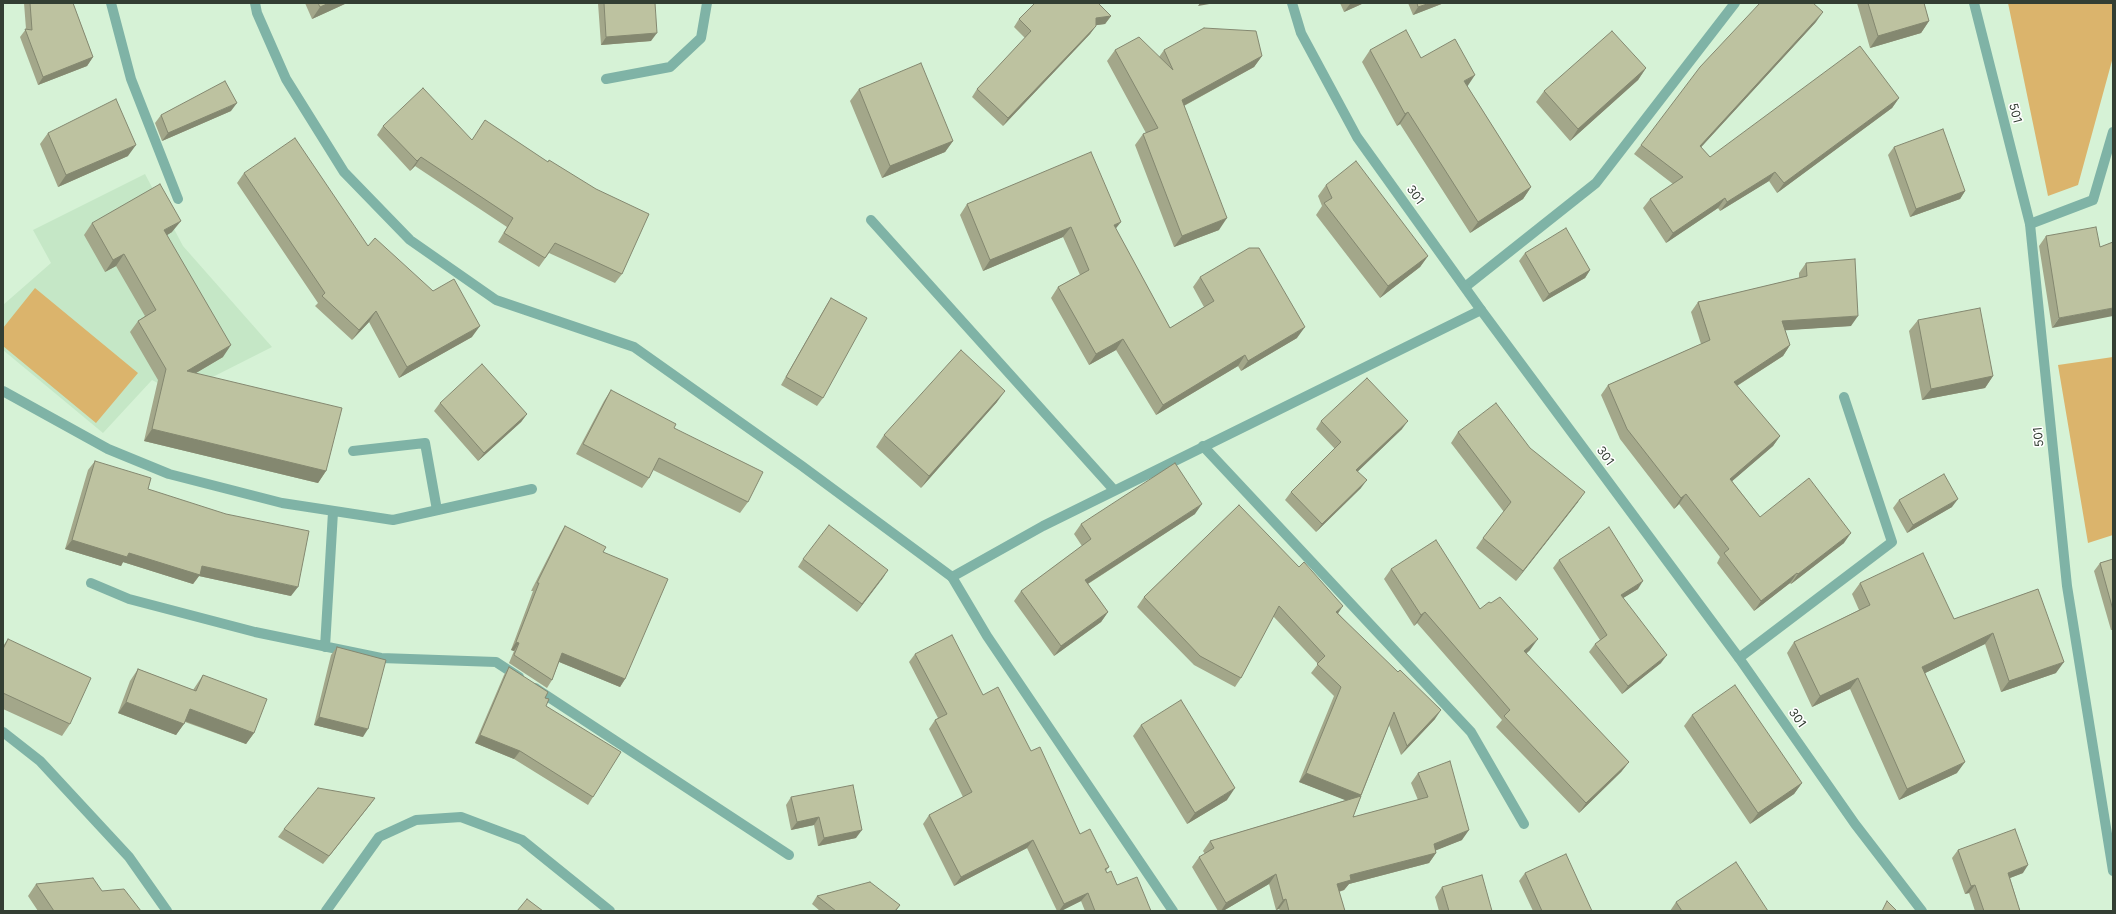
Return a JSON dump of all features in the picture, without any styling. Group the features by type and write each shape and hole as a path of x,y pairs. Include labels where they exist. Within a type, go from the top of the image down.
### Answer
{"street":[{"path":"111,3 131,79 178,199"},
{"path":"255,3 257,13 286,79 344,172 410,240 496,300 634,347 802,466 952,577 987,636 1173,911"},
{"path":"606,79 670,67 701,38 708,3"},
{"name":"301","path":"1292,3 1301,32 1357,137 1481,310 1738,658 1855,824 1922,911"},
{"path":"1465,287 1596,183 1736,3"},
{"name":"501","path":"1974,3 2030,224 2067,586 2113,871"},
{"path":"2030,224 2093,200 2113,132"},
{"path":"871,220 1114,490"},
{"path":"952,577 1043,526 1114,490 1481,310"},
{"path":"3,391 108,450 169,474 282,503 393,520 532,489"},
{"path":"1738,658 1892,542 1844,397"},
{"path":"353,450 425,443 437,510"},
{"path":"1203,446 1471,732 1524,824"},
{"path":"324,647 333,512"},
{"path":"91,583 129,599 255,632 324,647 381,658 496,662 789,855"},
{"path":"3,732 40,761 129,857 168,911"},
{"path":"326,911 379,837 416,820 461,817 522,840 610,911"}],"shaded area":[{"path":"2008,3 2113,3 2113,57 2078,185 2048,196"},
{"path":"145,174 183,246 272,347 179,394 152,380 103,433 3,350 3,305 51,263 33,230"},
{"path":"35,288 138,373 96,423 3,346 3,328"},
{"path":"2113,357 2113,535 2088,543 2058,365"}],"building":[{"path":"30,3 73,3 93,57 43,77 25,29 32,30"},
{"path":"318,3 329,3 320,7"},
{"path":"604,3 655,3 657,33 606,37"},
{"path":"1035,3 1098,3 1111,16 1096,18 1096,26 1008,118 977,89 1031,31 1019,19"},
{"path":"1417,3 1430,3 1418,7"},
{"path":"1760,3 1813,3 1823,12 1700,146 1710,157 1860,46 1899,98 1784,183 1775,172 1727,202 1725,198 1673,233 1650,199 1683,177 1641,145 1700,67"},
{"path":"1868,3 1924,3 1929,21 1878,36"},
{"path":"1204,28 1256,31 1262,56 1182,100 1227,218 1182,236 1143,134 1158,128 1115,50 1139,37 1173,70 1164,50"},
{"path":"1406,30 1421,58 1455,39 1475,75 1464,81 1531,187 1478,222 1408,112 1405,114 1370,50"},
{"path":"1612,31 1646,68 1578,129 1544,91"},
{"path":"921,63 953,141 890,166 859,89"},
{"path":"225,81 237,103 168,133 161,115"},
{"path":"423,88 472,140 485,120 548,162 549,160 596,189 649,214 622,274 555,243 545,258 504,233 513,218 421,157 417,161 383,126"},
{"path":"116,99 136,145 66,175 48,133"},
{"path":"1943,129 1965,191 1916,209 1894,147"},
{"path":"295,138 368,246 375,238 433,291 454,279 480,326 407,367 376,311 359,330 322,296 325,293 244,173"},
{"path":"1091,152 1121,222 1114,225 1170,328 1214,301 1200,277 1249,248 1259,248 1305,327 1248,361 1245,355 1163,405 1123,339 1096,354 1058,287 1089,270 1071,227 990,260 967,204"},
{"path":"1356,161 1428,256 1388,286 1324,203 1332,198 1326,185"},
{"path":"160,184 181,221 164,230 231,345 187,371 342,408 326,471 152,429 166,369 138,321 156,310 124,254 113,260 92,223"},
{"path":"2096,227 2100,247 2113,242 2113,308 2059,318 2046,236"},
{"path":"1566,228 1590,270 1549,294 1525,253"},
{"path":"1855,259 1858,316 1782,321 1790,345 1734,382 1780,436 1730,479 1760,517 1809,478 1851,533 1761,601 1724,553 1729,549 1686,494 1681,498 1627,429 1608,385 1710,340 1698,302 1807,276 1806,263"},
{"path":"831,298 867,318 823,398 786,377"},
{"path":"1980,308 1993,376 1931,389 1918,320"},
{"path":"961,350 1005,391 929,476 884,435"},
{"path":"482,364 527,414 484,453 440,403"},
{"path":"1367,378 1408,421 1356,470 1367,480 1322,524 1291,492 1341,442 1321,421"},
{"path":"611,390 676,424 674,428 763,472 748,502 659,458 649,478 583,444"},
{"path":"1496,403 1530,448 1585,492 1523,571 1483,538 1511,502 1458,432"},
{"path":"95,461 151,478 148,489 226,514 309,531 298,587 202,566 200,575 129,553 127,557 72,540"},
{"path":"1175,463 1202,504 1085,580 1108,612 1061,646 1021,591 1091,539 1081,524"},
{"path":"1944,474 1958,499 1913,525 1899,500"},
{"path":"1239,505 1299,567 1304,562 1343,606 1336,612 1398,672 1400,670 1441,710 1407,746 1394,712 1361,795 1306,773 1341,687 1317,664 1325,656 1279,606 1241,678 1200,656 1144,597"},
{"path":"829,525 888,570 862,604 803,559"},
{"path":"565,526 606,547 603,552 668,579 625,679 562,653 552,680 514,655 519,643 516,642 539,583 537,583"},
{"path":"1609,527 1643,581 1621,595 1667,655 1628,686 1595,644 1607,635 1559,560"},
{"path":"1436,540 1480,609 1489,602 1491,603 1500,597 1538,639 1524,651 1629,762 1586,803 1504,716 1510,710 1425,612 1421,615 1391,569"},
{"path":"1923,553 1954,619 2038,589 2064,662 2009,681 1993,633 1922,667 1965,762 1907,789 1858,678 1820,696 1794,642 1870,605 1860,583"},
{"path":"2113,559 2113,610 2100,563"},
{"path":"952,635 983,695 998,687 1031,751 1040,747 1080,834 1090,829 1109,867 1105,869 1107,873 1111,871 1117,885 1137,877 1151,911 1095,911 1088,893 1064,904 1033,840 961,877 929,815 972,792 935,720 947,714 915,654"},
{"path":"8,639 91,678 70,724 3,693 3,649"},
{"path":"337,647 386,660 368,729 319,717"},
{"path":"509,667 548,692 545,698 549,699 546,706 621,752 593,797 520,751 480,735"},
{"path":"138,669 196,691 203,675 267,699 254,733 190,709 184,724 126,702"},
{"path":"1735,685 1802,783 1758,813 1692,715"},
{"path":"1181,700 1235,788 1195,813 1141,725"},
{"path":"1450,761 1469,830 1434,844 1436,853 1350,875 1351,880 1337,884 1345,911 1289,911 1286,899 1283,900 1276,874 1226,903 1199,857 1214,848 1210,841 1361,796 1353,817 1428,797 1418,773"},
{"path":"853,785 862,830 824,838 819,817 797,822 791,797"},
{"path":"318,788 375,798 329,856 284,829"},
{"path":"2015,829 2028,865 2008,873 2020,911 1984,911 1975,885 1971,886 1958,850"},
{"path":"1566,854 1592,911 1542,911 1525,873"},
{"path":"1736,862 1768,911 1682,911 1676,902"},
{"path":"1482,875 1492,911 1449,911 1442,887"},
{"path":"93,878 102,891 124,889 141,911 54,911 36,884"},
{"path":"870,882 900,905 895,911 836,911 817,896"},
{"path":"527,899 543,911 517,911"},
{"path":"1887,901 1897,911 1882,911"}]}
